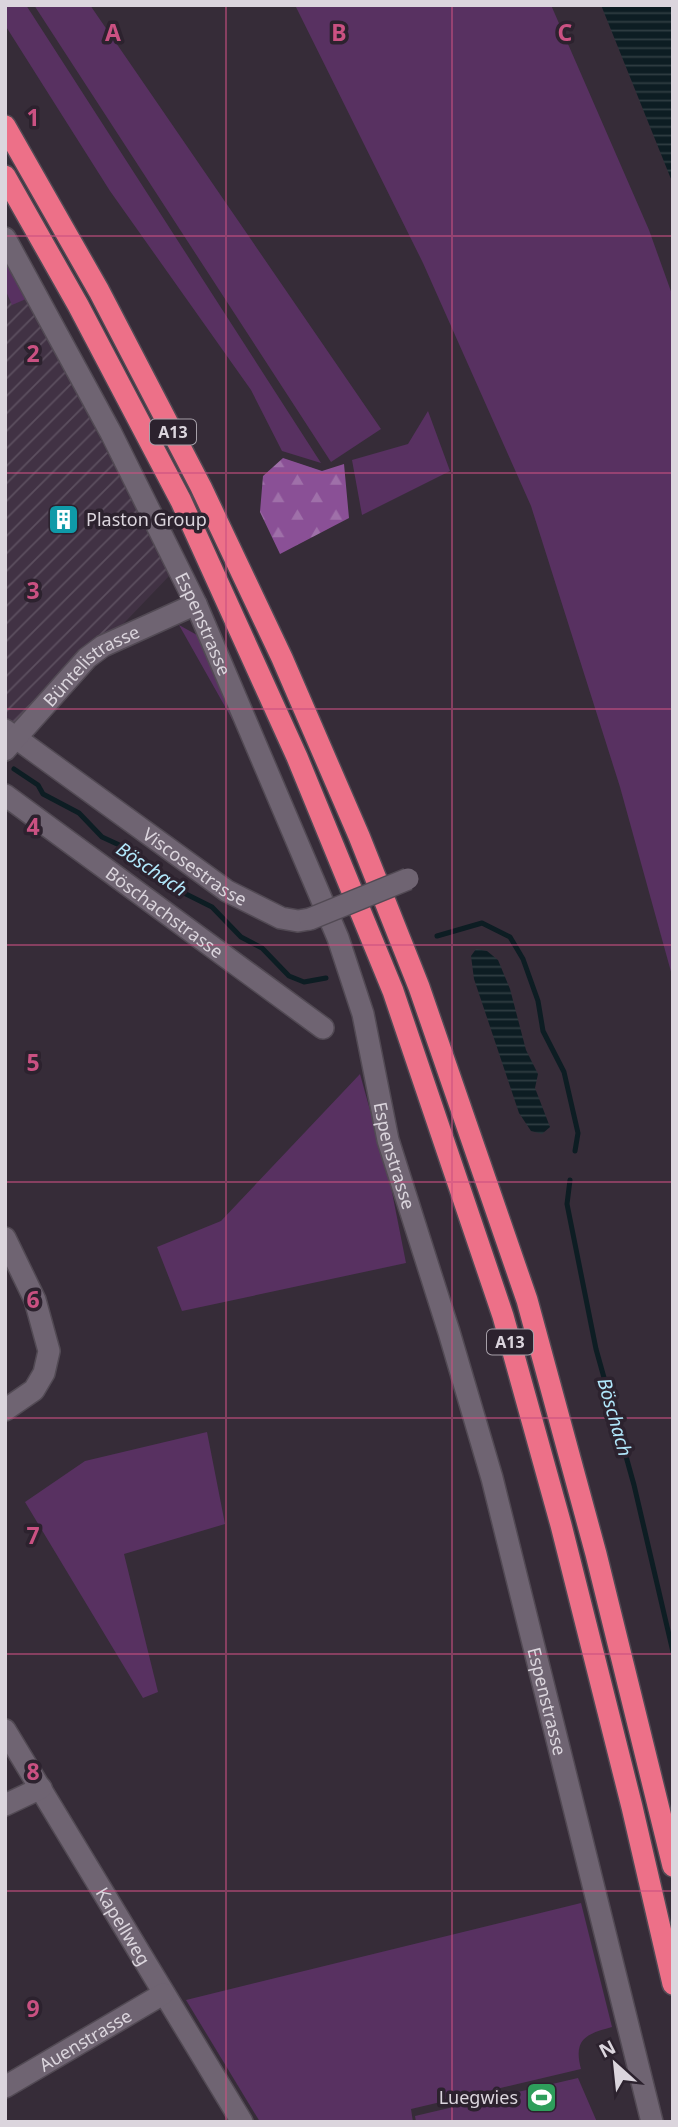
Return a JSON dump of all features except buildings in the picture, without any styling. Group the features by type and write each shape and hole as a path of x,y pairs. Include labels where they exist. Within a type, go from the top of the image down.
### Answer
{"highway":[{"name":"A13","path":"5,126 99,291 201,487 282,658 359,836 414,975 527,1300 596,1554 673,1866"},
{"name":"A13","path":"5,176 78,305 181,501 336,847 393,991 503,1316 564,1538 632,1807 673,1984"}],"street":[{"name":"Espenstrasse","path":"5,237 111,433 196,604 338,938 363,1014 388,1140 492,1478 652,2122"},
{"name":"Büntelistrasse","path":"8,739 87,658 103,646 196,604"},
{"name":"Viscosestrasse","path":"8,739 227,891 281,918 298,921 310,919 408,879"},
{"name":"Böschachstrasse","path":"5,795 323,1028"},
{"path":"5,1238 35,1300 49,1351 44,1373 34,1390 5,1410"},
{"name":"Kapellweg","path":"5,1730 242,2122"},
{"path":"5,1805 41,1788"},
{"name":"Auenstrasse","path":"5,2087 163,1994"}],"shaded area":[{"path":"5,5 26,5 321,463 282,451 251,390 110,191 5,25"},
{"path":"34,5 90,5 381,429 331,462"},
{"path":"295,5 551,5 649,230 673,297 673,979 620,787 531,506 423,263"},
{"path":"601,5 673,5 673,184"},
{"name":"Plaston Group","path":"5,262 171,574 14,738 5,730"},
{"path":"5,262 26,299 12,305 5,289"},
{"path":"428,411 450,471 362,515 352,460 408,444"},
{"path":"179,625 197,635 245,742"},
{"path":"476,949 487,951 498,960 510,989 526,1050 538,1074 535,1088 550,1127 542,1134 531,1131 519,1113 474,979 471,956"},
{"path":"360,1074 390,1182 406,1263 182,1311 157,1247 221,1221"},
{"path":"207,1432 225,1524 124,1554 158,1692 143,1698 25,1502 85,1461"},
{"path":"581,1903 612,2027 589,2035 580,2044 581,2069 411,2109 413,2122 260,2122 186,2000"},
{"name":"Luegwies","path":"578,2078 597,2122 416,2122 415,2116"}],"green space":[{"path":"283,458 322,471 344,464 349,518 280,554 260,512 263,476"}],"waterway":[{"name":"Böschach","path":"14,769 38,785 43,794 79,813 102,837 128,849 155,874 180,891 212,907 241,937 262,948 289,976 304,982 326,978"},
{"name":"Böschach","path":"437,936 482,923 510,937 523,959 538,1001 543,1031 564,1072 578,1133 575,1151"},
{"name":"Böschach","path":"570,1180 567,1204 596,1349 634,1485 673,1652"}],"place":[{"name":"Plaston Group","path":"63,519"},
{"name":"Luegwies","path":"541,2097"}]}
